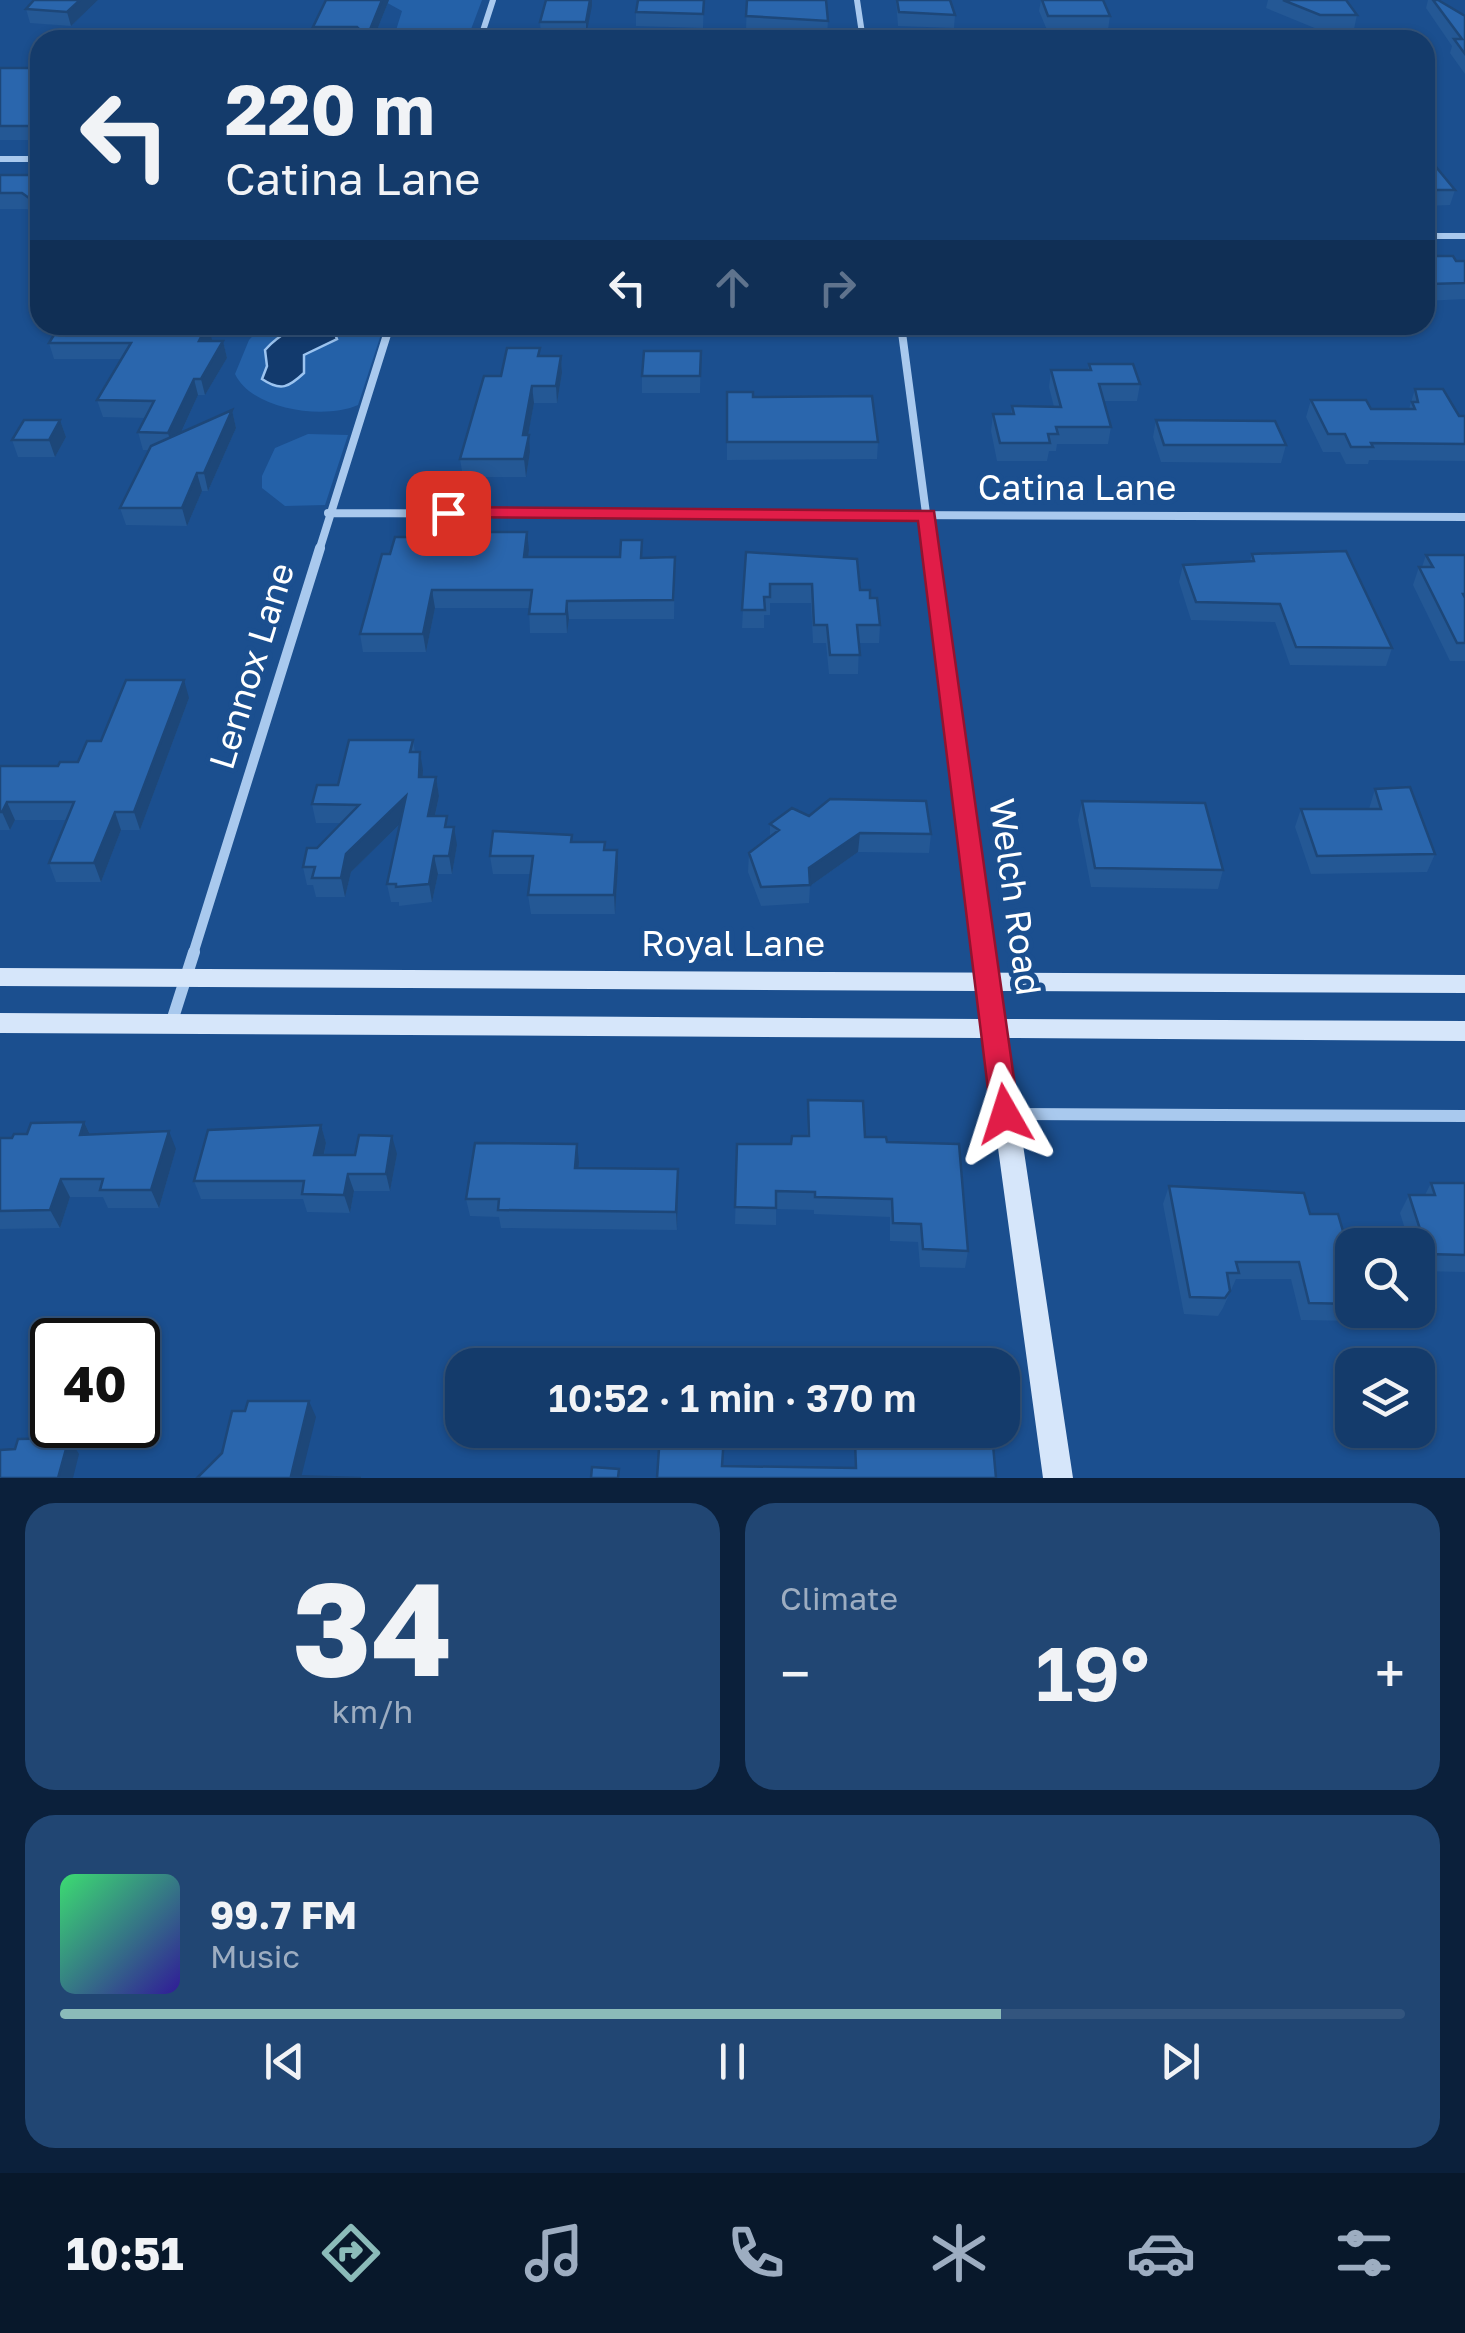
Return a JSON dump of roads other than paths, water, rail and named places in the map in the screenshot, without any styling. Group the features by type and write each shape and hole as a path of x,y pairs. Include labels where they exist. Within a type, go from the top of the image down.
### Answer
{"main road":[{"name":"Royal Lane","path":"0,977 1465,984"},
{"name":"Welch Road","path":"988,980 1058,1478"},
{"path":"0,1023 1465,1031"}],"street":[{"path":"483,30 493,0"},
{"path":"858,0 861,30"},
{"path":"0,159 30,159"},
{"path":"1435,236 1465,236"},
{"name":"Lennox Lane","path":"171,1024 387,335"},
{"name":"Welch Road","path":"902,335 988,980"},
{"name":"Catina Lane","path":"328,513 1465,517"},
{"path":"1005,1114 1465,1116"}]}
